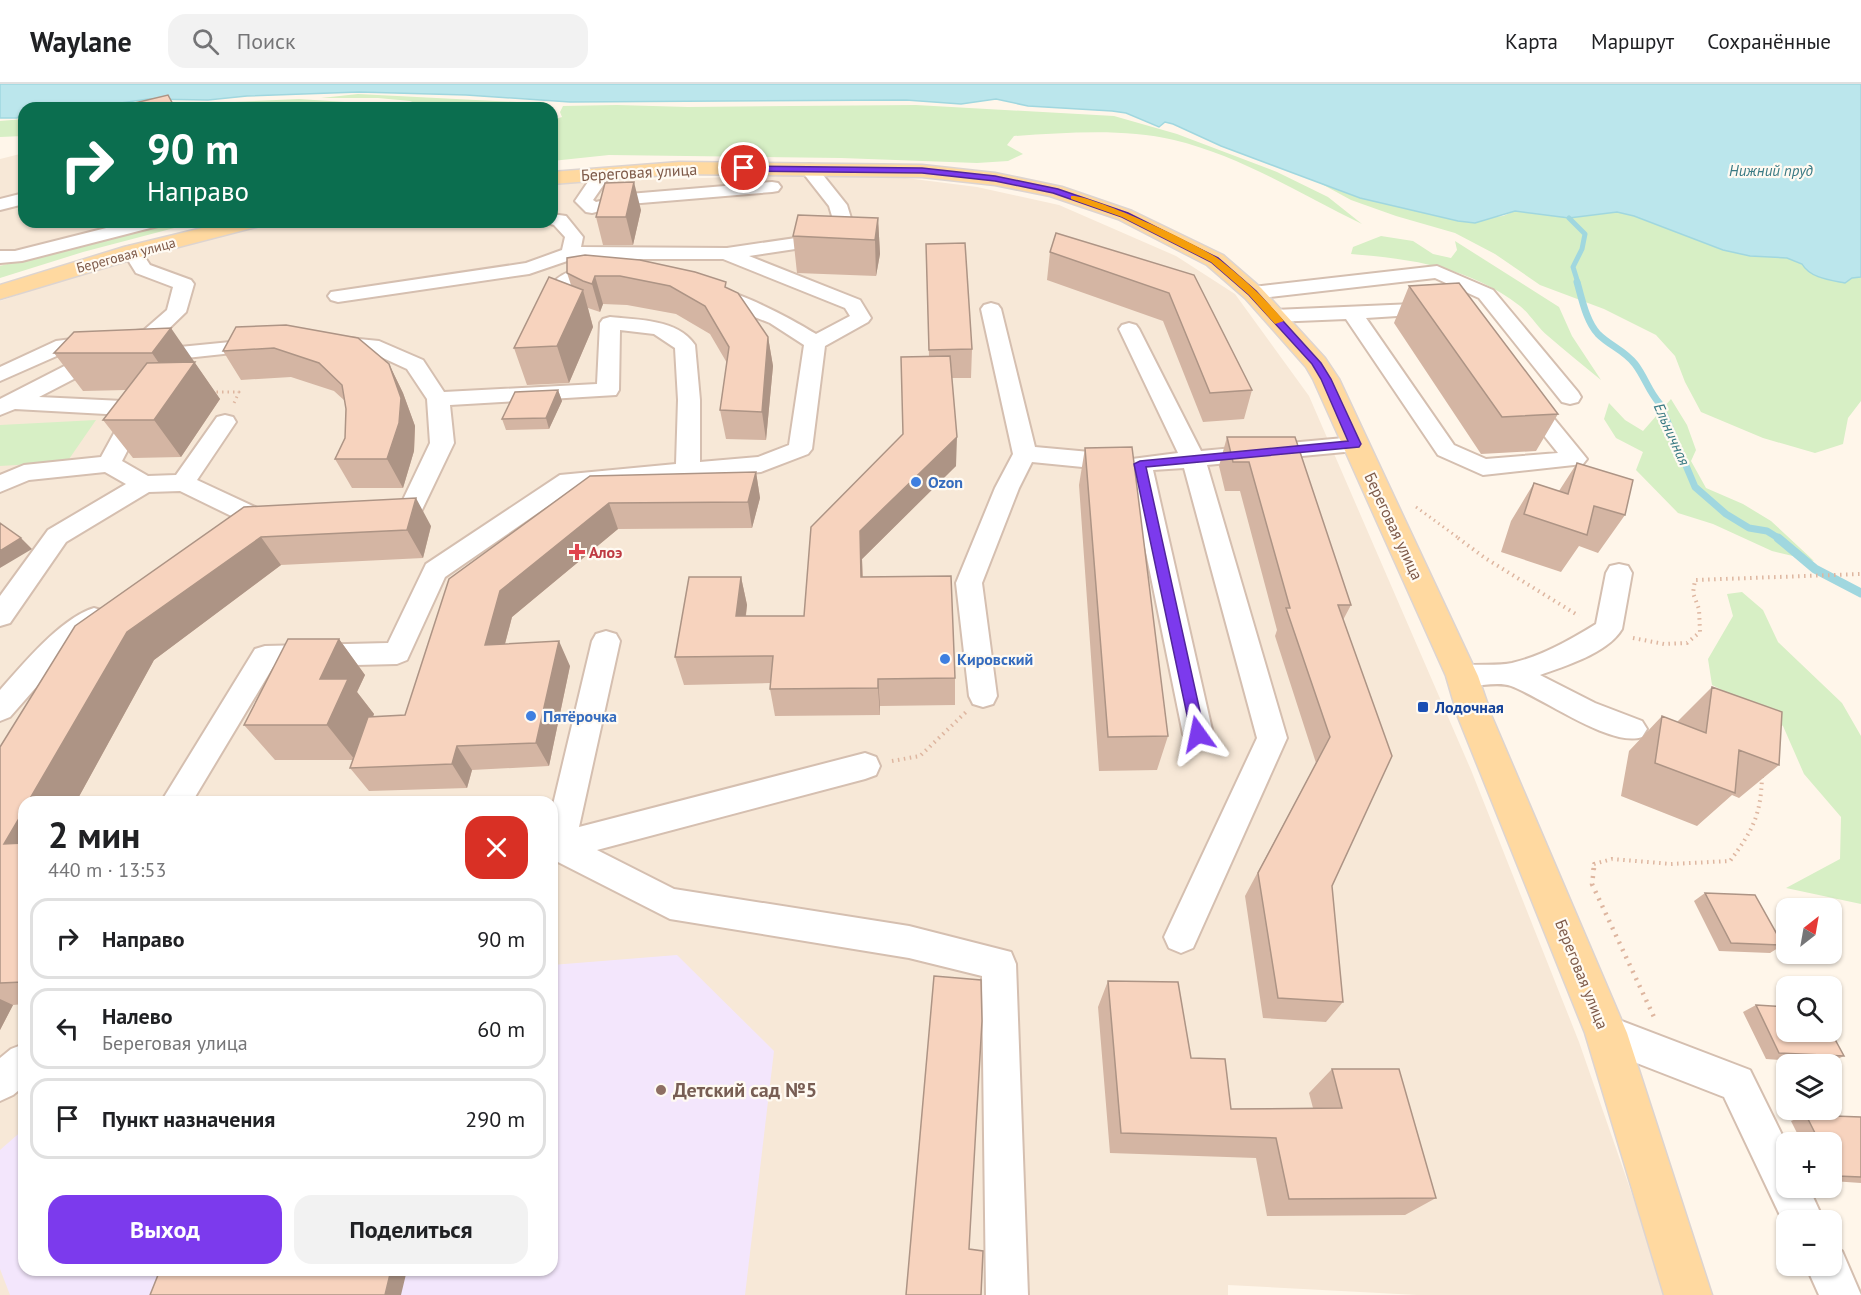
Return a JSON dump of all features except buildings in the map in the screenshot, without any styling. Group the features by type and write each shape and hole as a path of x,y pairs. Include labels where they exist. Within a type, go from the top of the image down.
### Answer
{"main road":[{"name":"Береговая улица","path":"558,178 679,168 809,168 922,171 995,179 1055,191 1125,215 1215,260 1253,293 1316,363 1326,379 1462,676 1475,717 1606,1033 1688,1295"},
{"name":"Береговая улица","path":"0,292 132,252 229,228"}],"street":[{"path":"338,296 529,268 571,253 726,253 828,239 845,228 838,205 809,168"},
{"path":"602,174 584,201 592,208 629,199 772,187"},
{"path":"0,205 18,200"},
{"path":"558,220 574,237 571,253"},
{"path":"0,257 15,257 129,228"},
{"path":"0,375 63,345 150,336 177,312 184,284 142,269 132,252"},
{"path":"726,253 853,304 861,318 815,343"},
{"path":"1253,293 1437,273 1486,294 1570,397"},
{"path":"630,276 575,276 560,282 553,295 581,317 659,329 685,345 689,400 688,471"},
{"path":"696,290 719,295 777,320 815,343"},
{"path":"1274,316 1450,308 1457,317"},
{"path":"983,696 969,583 1024,454 991,309"},
{"path":"1352,313 1446,450 1484,466 1575,459 1509,379"},
{"path":"438,399 608,390 610,323"},
{"path":"1129,328 1193,459 1272,738 1181,937"},
{"path":"306,341 372,345 415,365 438,399 442,443 408,514 361,517"},
{"path":"5,405 92,361 206,352 284,342"},
{"path":"180,796 265,657 397,653 435,571 568,481 761,464 800,449 815,343"},
{"path":"5,405 124,408 141,403 109,464"},
{"path":"183,483 225,422"},
{"path":"1024,454 1140,464 1355,444"},
{"path":"0,484 24,473 109,464 144,484"},
{"path":"1140,464 1198,734"},
{"path":"0,616 57,536 144,484 183,483 265,522"},
{"path":"236,536 265,522 301,520"},
{"path":"1462,676 1513,674 1576,650 1608,629 1619,573"},
{"path":"0,709 50,653 114,602"},
{"path":"558,838 606,641"},
{"path":"1513,674 1585,711 1632,729"},
{"path":"558,845 865,766"},
{"path":"558,847 670,904 909,942 999,964 1007,1295"},
{"path":"1606,1033 1737,1083 1776,1163"},
{"path":"0,1082 18,1067"},
{"path":"1832,1276 1841,1295"}],"path":[{"path":"1412,504 1485,558 1534,590 1581,617 1637,640 1664,644 1687,643 1700,632 1699,609 1693,593 1695,580 1861,574"},
{"path":"865,766 920,756 983,696"},
{"path":"1659,1053 1655,1021 1592,884 1594,864 1612,859 1671,864 1730,861 1756,826 1762,805 1762,772"}],"shaded area":[{"path":"18,154 18,228 164,228 81,250 0,277 0,159"},
{"path":"793,175 898,177 977,187 1059,205 1176,256 1235,294 1309,396 1471,770 1579,1042 1667,1295 1417,1295 1228,1285 1228,1295 0,1295 0,301 77,275 200,240 254,228 558,228 558,183"},
{"name":"Детский сад №5","path":"677,955 774,1051 745,1295 10,1295 0,1269 0,1150 18,1134 18,1276 558,1276 558,965"}],"green space":[{"path":"358,94 517,102 413,102 378,98 321,98"},
{"path":"299,99 345,102 235,102"},
{"path":"916,105 1114,116 1177,134 1277,172 1328,197 1362,224 1247,166 1199,147 1155,136 1094,132 1014,136 1007,145 1023,154 1008,161 977,163 841,158 609,155 558,160 558,118 562,117 560,112 563,106"},
{"path":"18,120 18,136 0,137 0,121"},
{"path":"1318,182 1360,198 1458,221 1503,216 1515,211 1569,218 1617,212 1634,216 1723,250 1750,256 1787,258 1802,264 1815,275 1845,283 1852,278 1861,277 1861,401 1848,418 1843,444 1815,453 1763,438 1701,412 1685,382 1675,356 1656,335 1604,309 1540,285 1495,254 1455,233 1351,200"},
{"path":"142,228 174,228 83,252 0,278 0,266"},
{"path":"1381,236 1413,241 1433,254 1451,258 1457,250 1455,241 1559,307 1572,336 1601,380 1544,332 1520,306 1481,282 1440,267 1418,262 1351,254 1353,247"},
{"path":"1671,399 1687,425 1696,450 1691,461 1706,488 1743,504 1771,521 1814,561 1772,551 1713,524 1678,513 1636,470 1643,452 1616,438 1604,419 1609,403 1625,420 1643,431"},
{"path":"96,420 67,462 0,466 0,425"},
{"path":"1742,592 1763,610 1778,642 1842,703 1861,736 1861,904 1842,900 1842,898 1786,888 1840,859 1841,817 1804,774 1783,726 1748,703 1712,685 1708,659 1733,616 1727,594"}],"water":[{"name":"Нижний пруд","path":"0,84 1861,84 1861,277 1852,278 1845,283 1827,279 1815,275 1802,264 1787,258 1750,256 1723,250 1634,216 1617,212 1569,218 1515,211 1475,223 1458,221 1360,198 1221,146 1173,124 1165,122 1159,127 1126,113 1028,106 996,99 961,104 906,100 570,102 466,95 359,92 247,96 208,100 18,102 18,117 0,118"}],"waterway":[{"name":"Ельничная","path":"1569,218 1585,234 1582,249 1573,267 1578,283"},
{"name":"Ельничная","path":"1577,282 1585,310 1594,329 1635,364 1660,404 1695,487 1726,514 1749,528 1767,531 1780,539"},
{"name":"Ельничная","path":"1778,538 1815,569 1861,593"}],"slow traffic":[{"path":"1074,197 1125,215 1215,260 1253,293 1279,321"}],"place":[{"name":"Ozon","path":"916,482"},
{"name":"Алоэ","path":"577,552"},
{"name":"Кировский","path":"945,659"},
{"name":"Лодочная","path":"1423,707"},
{"name":"Пятёрочка","path":"531,716"},
{"name":"Детский сад №5","path":"661,1090"}],"route":[{"path":"744,168 922,171 995,179 1055,191 1125,215 1215,260 1253,293 1316,363 1326,379 1355,444 1140,464 1198,734"}]}
